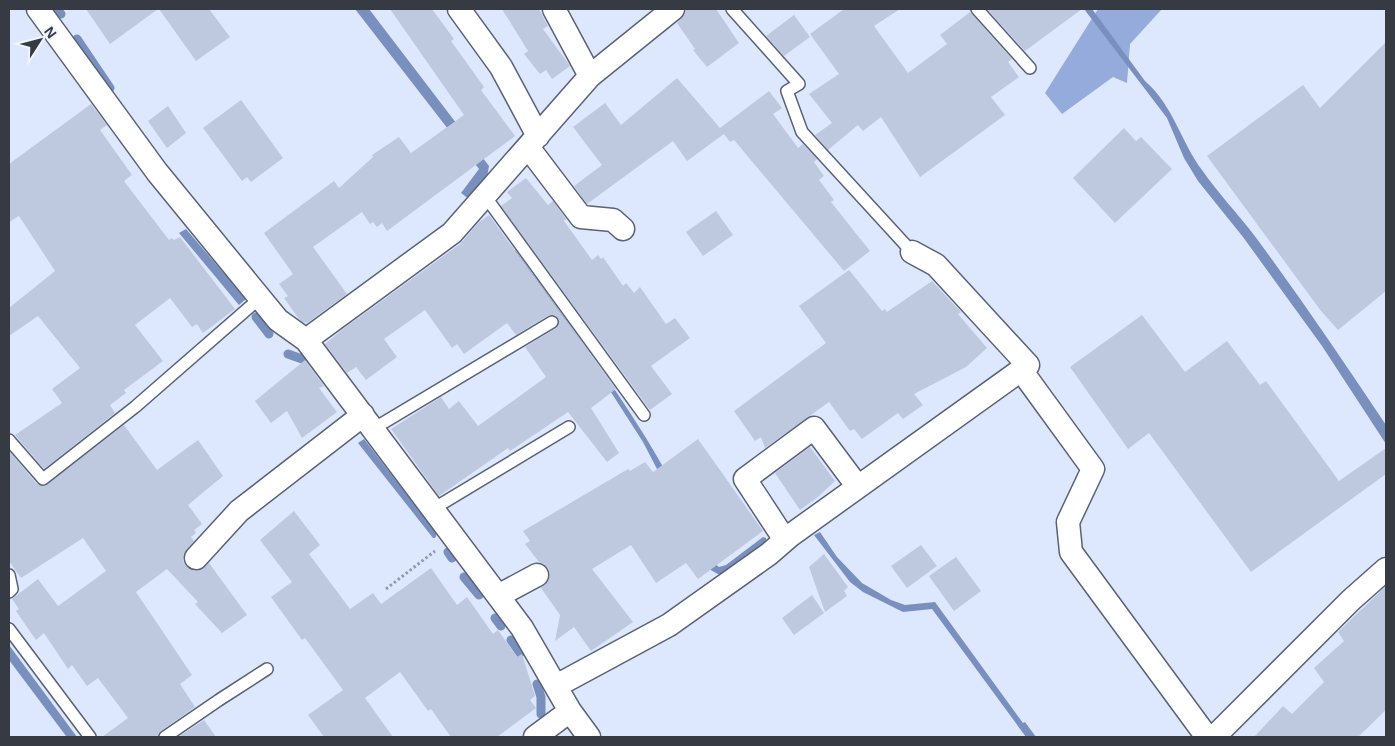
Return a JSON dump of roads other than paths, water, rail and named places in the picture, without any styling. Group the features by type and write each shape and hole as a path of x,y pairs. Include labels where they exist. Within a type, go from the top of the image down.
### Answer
{"street":[{"path":"38,9 157,172 278,320 306,340 368,422 522,628 570,711 588,737"},
{"path":"459,9 501,67 533,141 582,217 613,220 623,229"},
{"path":"554,9 590,76"},
{"path":"306,340 452,233 590,76 673,9"},
{"path":"556,686 669,625 1028,365 936,265 912,252"},
{"path":"1021,370 1093,469 1068,522 1071,552 1207,737"},
{"path":"196,558 239,511 368,422"},
{"path":"786,540 744,479 814,428 858,487"},
{"path":"1214,737 1351,600 1386,569"},
{"path":"498,596 537,575"},
{"path":"535,737 570,711"}],"lane":[{"path":"732,9 799,84 787,91 802,132 912,252"},
{"path":"977,9 1030,68"},
{"path":"485,196 644,415"},
{"path":"9,440 43,479 135,407 260,298"},
{"path":"368,422 552,322"},
{"path":"433,509 569,427"},
{"path":"9,575 12,589 9,592"},
{"path":"9,628 90,737"},
{"path":"165,737 267,669"}],"waterway":[{"path":"57,9 61,14"},
{"path":"77,39 110,88"},
{"path":"256,317 269,334"},
{"path":"288,354 302,359"},
{"path":"448,552 452,558"},
{"path":"464,577 479,595"},
{"path":"495,618 501,626"},
{"path":"511,640 520,653"},
{"path":"537,684 541,697 541,714"}]}
